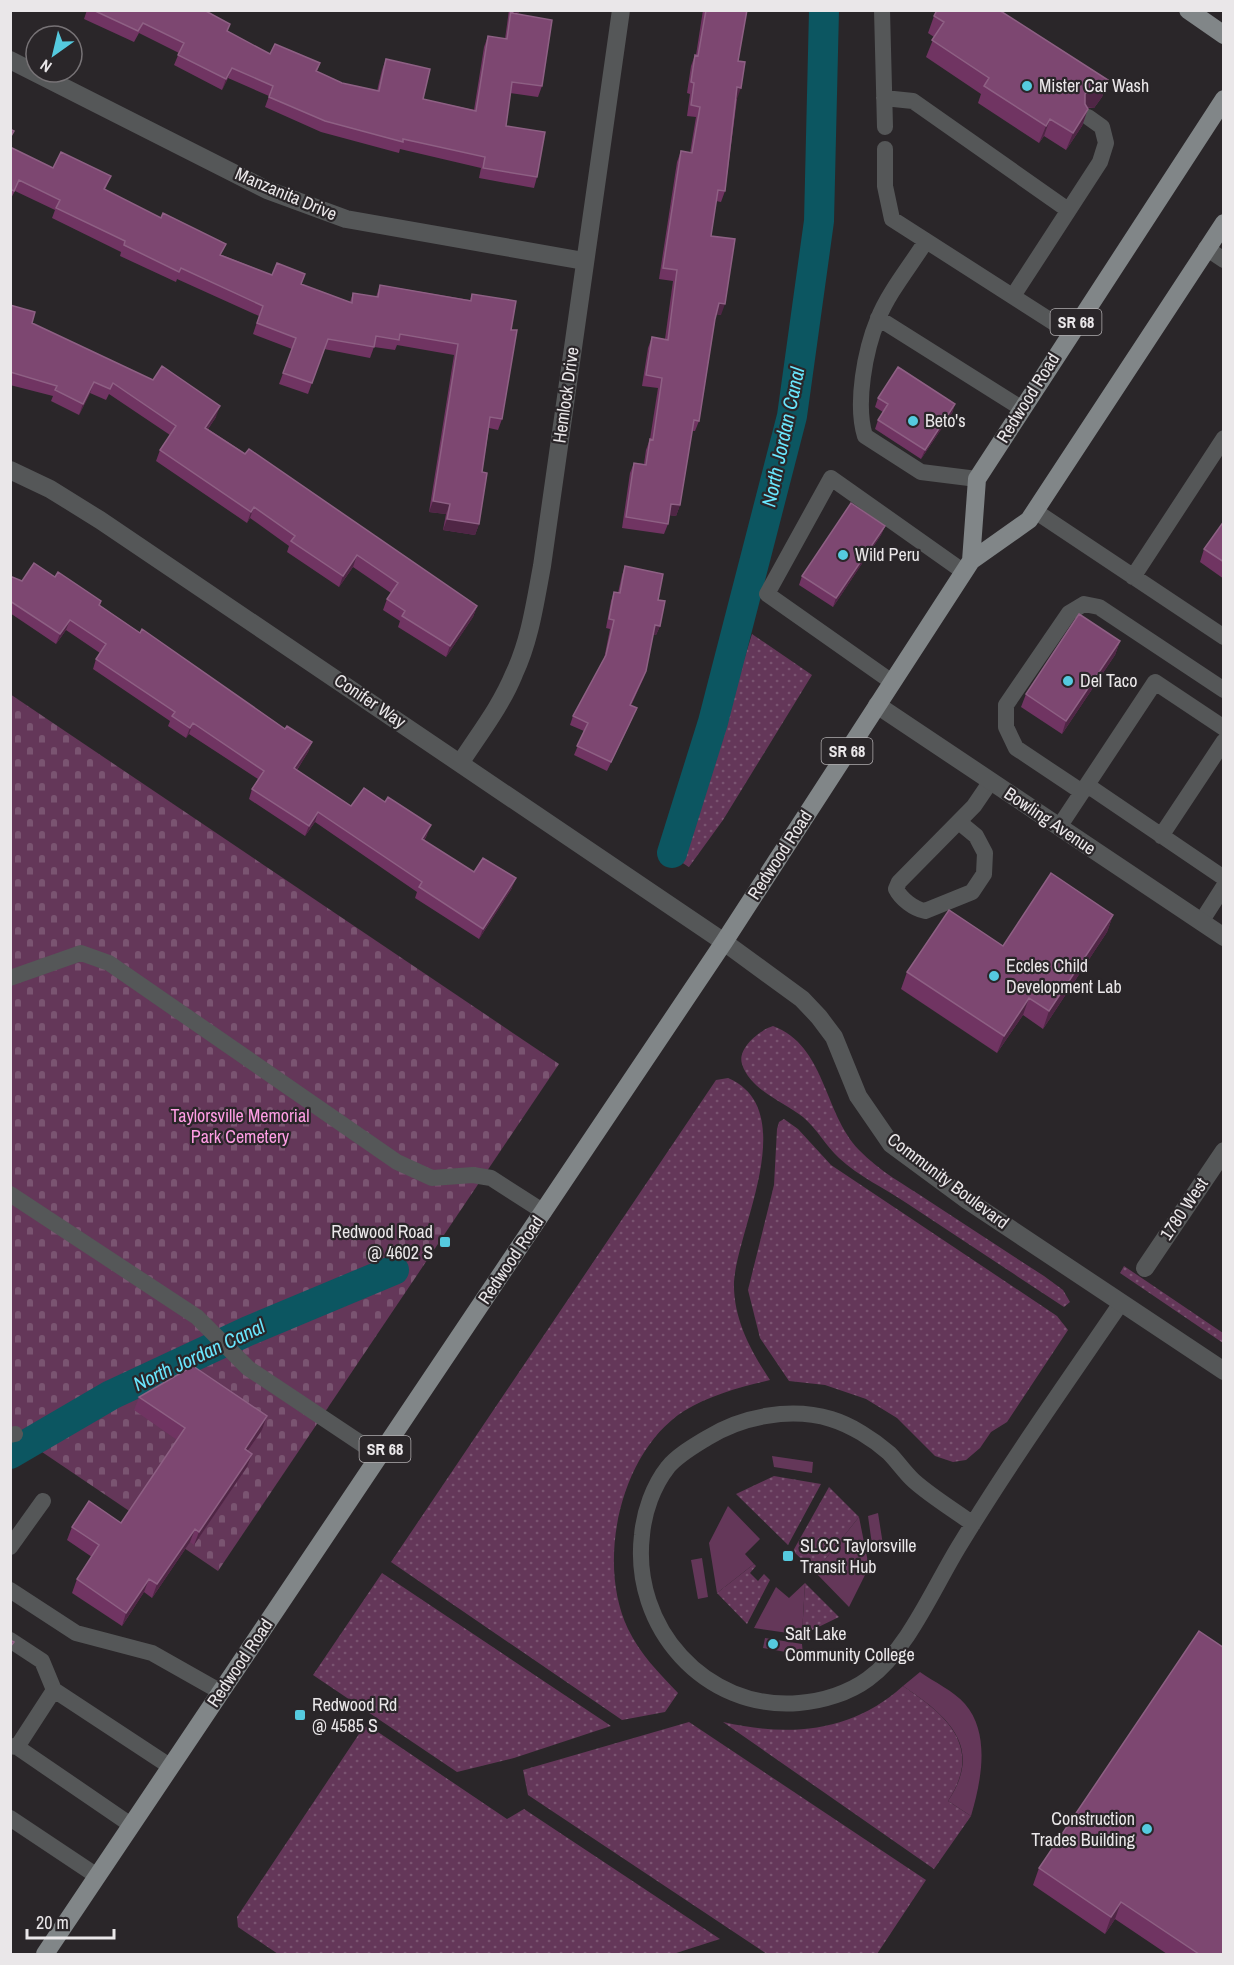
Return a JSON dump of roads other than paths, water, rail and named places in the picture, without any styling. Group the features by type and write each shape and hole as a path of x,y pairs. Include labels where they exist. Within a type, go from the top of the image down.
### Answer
{"main road":[{"path":"1188,10 1224,35"},
{"name":"Redwood Road","path":"967,566 977,479 1021,408 1224,99"},
{"name":"Redwood Road","path":"45,1954 724,942 967,566 1029,520 1206,248 1224,224"}],"street":[{"name":"Hemlock Drive","path":"461,762 514,675 528,635 542,566 621,10"},
{"name":"Manzanita Drive","path":"10,60 267,190 306,206 346,219 584,261"},
{"name":"Conifer Way","path":"10,470 50,489 100,520 724,942"},
{"name":"Bowling Avenue","path":"877,705 1224,937"},
{"name":"Community Boulevard","path":"724,942 802,999 819,1017 834,1037 858,1096 891,1144 967,1200 1224,1371"},
{"name":"1780 West","path":"1145,1268 1224,1151"}],"lane":[{"path":"882,10 885,127"},
{"path":"884,98 913,101 1068,210"},
{"path":"1013,297 1100,162 1106,143 1102,127 1088,117"},
{"path":"885,149 885,186 892,219 1070,333"},
{"path":"926,241 878,318 863,381 859,417 865,436 921,472 977,479"},
{"path":"1206,248 1224,260"},
{"path":"878,318 1021,408"},
{"path":"1133,577 1224,438"},
{"path":"892,682 766,594 831,478 967,566"},
{"path":"1035,511 1224,638"},
{"path":"1224,690 1099,607 1084,604 1069,612 1006,705 1006,728 1016,748 1085,788 1224,878"},
{"path":"1059,827 1155,682 1224,728"},
{"path":"1161,836 1224,741"},
{"path":"958,822 976,836 985,853 984,874 972,892 925,911 919,910 899,897 896,889 899,882 958,822 991,781"},
{"path":"1201,922 1224,886"},
{"path":"10,978 81,953 109,963 397,1162 432,1178 473,1175 491,1178 544,1212"},
{"path":"10,1194 197,1317 248,1368 380,1456"},
{"path":"973,1524 914,1480 889,1453 856,1430 831,1419 806,1415 780,1414 750,1419 720,1430 689,1449 668,1467 653,1493 643,1521 640,1552 643,1587 652,1617 670,1645 712,1682 736,1695 764,1702 816,1702 844,1692 867,1680 891,1658 973,1524 1121,1303"},
{"path":"10,1546 43,1501"},
{"path":"10,1590 76,1633 152,1653 221,1692"},
{"path":"10,1640 42,1661 54,1690 171,1767"},
{"path":"54,1690 14,1747 131,1825"},
{"path":"10,1818 97,1876"}],"waterway":[{"name":"North Jordan Canal","path":"672,853 713,722 792,416 819,221 824,10"},
{"name":"North Jordan Canal","path":"10,1454 111,1395 248,1331 394,1270"}],"place":[{"name":"Mister Car Wash","path":"1027,86"},
{"name":"Beto's","path":"913,421"},
{"name":"Wild Peru","path":"843,555"},
{"name":"Del Taco","path":"1068,681"},
{"name":"Eccles Child Development Lab","path":"994,976"},
{"name":"Redwood Road @ 4602 S","path":"445,1242"},
{"name":"SLCC Taylorsville Transit Hub","path":"788,1556"},
{"name":"Salt Lake Community College","path":"773,1644"},
{"name":"Redwood Rd @ 4585 S","path":"300,1715"},
{"name":"Construction Trades Building","path":"1147,1829"}],"park label":[{"name":"Taylorsville Memorial Park Cemetery","path":"240,1126"}]}
